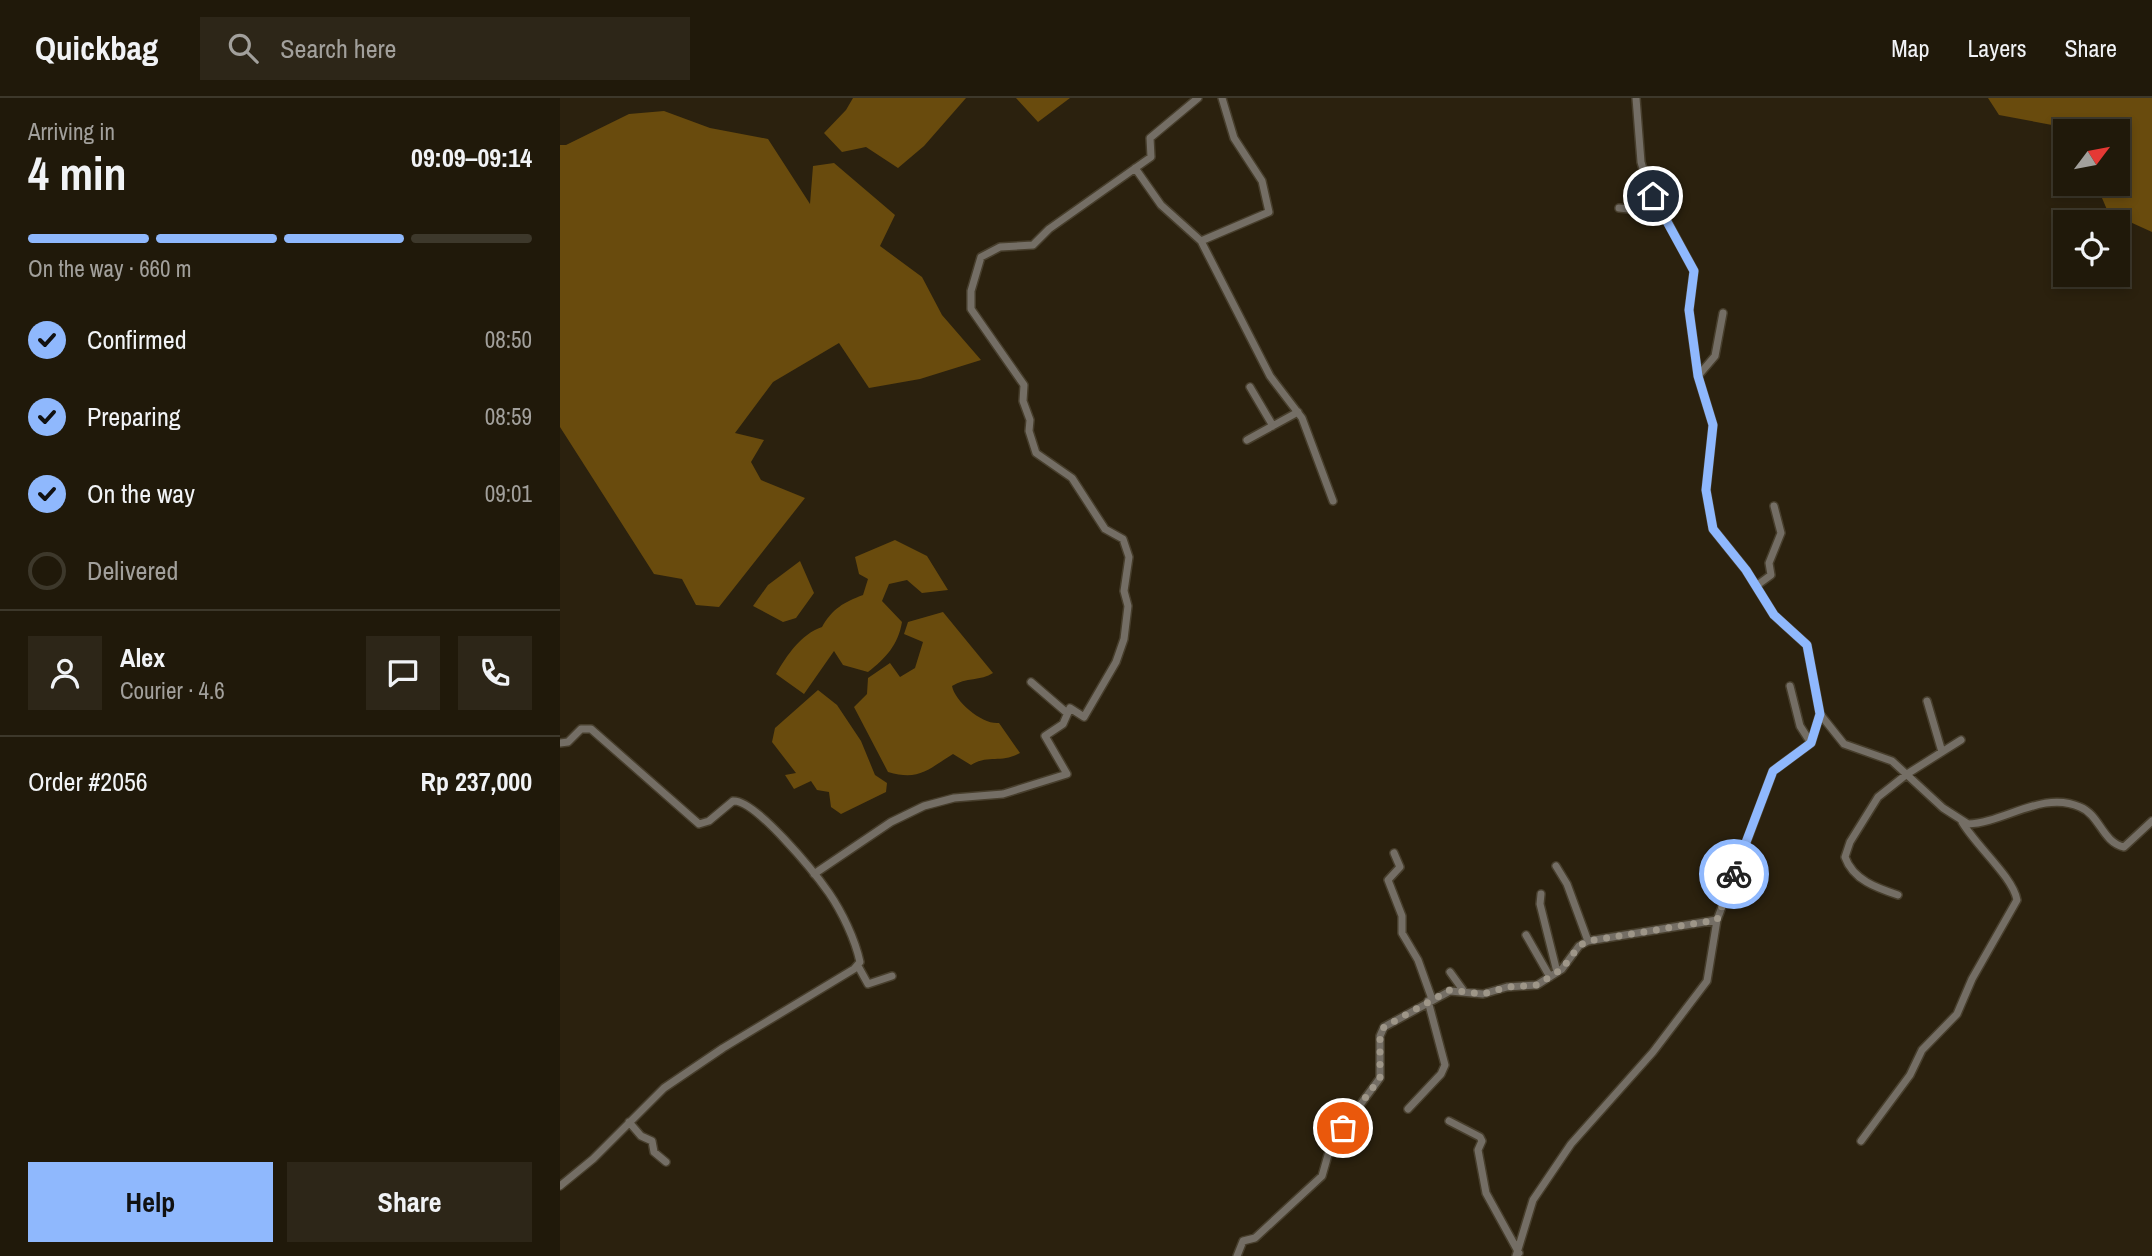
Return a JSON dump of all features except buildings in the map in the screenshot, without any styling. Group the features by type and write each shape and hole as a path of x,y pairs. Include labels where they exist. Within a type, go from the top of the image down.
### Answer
{"street":[{"path":"814,874 891,822 924,806 954,797 1003,794 1065,775 1066,770 1045,736 1063,724 1070,708 1084,717 1116,662 1124,639 1128,606 1125,588 1129,557 1123,539 1105,529 1072,478 1036,453 1029,431 1030,418 1023,401 1024,385 972,310 971,292 981,257 1000,247 1033,245 1049,229 1152,155 1150,138 1198,98"},
{"path":"1201,241 1270,211 1261,179 1234,138 1222,98"},
{"path":"1517,1255 1533,1200 1571,1144 1653,1052 1707,981 1717,920 1773,771 1811,743 1820,714 1807,645 1774,615 1713,529 1706,490 1713,425 1698,376 1689,310 1694,271 1653,196 1641,162 1636,98"},
{"path":"1135,168 1161,205 1201,241 1270,376 1298,412 1333,501"},
{"path":"1619,208 1629,209 1653,196"},
{"path":"1698,376 1715,356 1723,313"},
{"path":"1250,387 1273,426"},
{"path":"1247,440 1298,412"},
{"path":"1756,586 1771,575 1769,563 1781,537 1774,506"},
{"path":"1031,682 1068,713"},
{"path":"1790,686 1800,726 1811,743"},
{"path":"1927,701 1942,752"},
{"path":"1820,714 1844,744 1887,758 1962,821 1979,849 2014,887 2017,900 1972,979 1957,1014 1922,1050 1910,1074 1861,1141"},
{"path":"560,743 568,742 581,729 591,729 699,824 709,821 733,801 742,801 780,836 829,893 851,936 860,962 858,966 723,1048 664,1088 560,1186"},
{"path":"1898,895 1867,883 1850,867 1845,857 1850,842 1874,802 1907,774 1961,740"},
{"path":"1962,821 1975,824 2023,808 2069,804 2089,812 2110,840 2124,847 2152,821"},
{"path":"1394,852 1400,867 1388,880 1402,916 1402,933 1418,960 1445,1065 1441,1074 1408,1109"},
{"path":"1556,866 1567,884 1588,941"},
{"path":"1541,894 1540,904 1553,975"},
{"path":"1237,1256 1243,1241 1255,1238 1320,1180 1328,1155 1343,1128 1380,1078 1382,1029 1450,990 1483,994 1507,987 1537,985 1553,975 1579,946 1588,941 1717,920"},
{"path":"1526,935 1553,975"},
{"path":"858,966 868,984 892,976"},
{"path":"1450,972 1458,988 1463,990"},
{"path":"1449,1121 1480,1137 1482,1141 1479,1152 1483,1161 1486,1193 1517,1255"},
{"path":"629,1122 641,1136 652,1141 653,1152 666,1162"}],"shaded area":[{"path":"853,98 966,98 924,146 898,168 866,147 842,152 824,133 846,110"},
{"path":"1016,98 1070,98 1038,122"},
{"path":"1988,98 2152,98 2152,232 2130,222 2130,210 2107,210 2101,196 2130,196 2130,119 2053,119 2053,125 1999,115"},
{"path":"664,111 710,128 768,139 810,204 813,166 834,163 895,215 880,246 922,277 942,315 981,360 920,379 869,388 839,343 773,382 735,433 764,440 751,462 761,480 805,498 719,607 696,605 682,579 654,574 560,427 560,145 566,145 629,114"},
{"path":"895,540 927,556 948,590 922,593 907,580 889,584 882,601 902,622 898,638 890,650 868,672 843,665 834,651 804,694 776,674 801,640 822,627 839,607 863,595 868,579 859,574 855,557"},
{"path":"800,561 814,593 796,618 783,622 753,606 768,585"},
{"path":"943,612 993,673 957,683 952,686 954,692 964,705 978,716 999,723 1020,753 971,765 953,754 915,774 888,772 854,707 867,694 868,678 890,663 900,677 915,668 923,642 904,634 908,622"},
{"path":"818,690 837,705 861,741 875,775 887,783 886,792 841,814 831,807 829,792 817,790 811,781 794,789 785,775 796,773 772,742 775,728"}],"way so far":[{"path":"1343,1128 1380,1078 1380,1036 1382,1029 1388,1025 1450,990 1483,994 1507,987 1542,983 1562,969 1579,946 1588,941 1717,920 1734,874"}],"route":[{"path":"1653,196 1694,271 1689,310 1698,376 1713,425 1706,490 1713,529 1746,570 1774,615 1807,645 1820,714 1811,743 1773,771 1734,874"}]}
